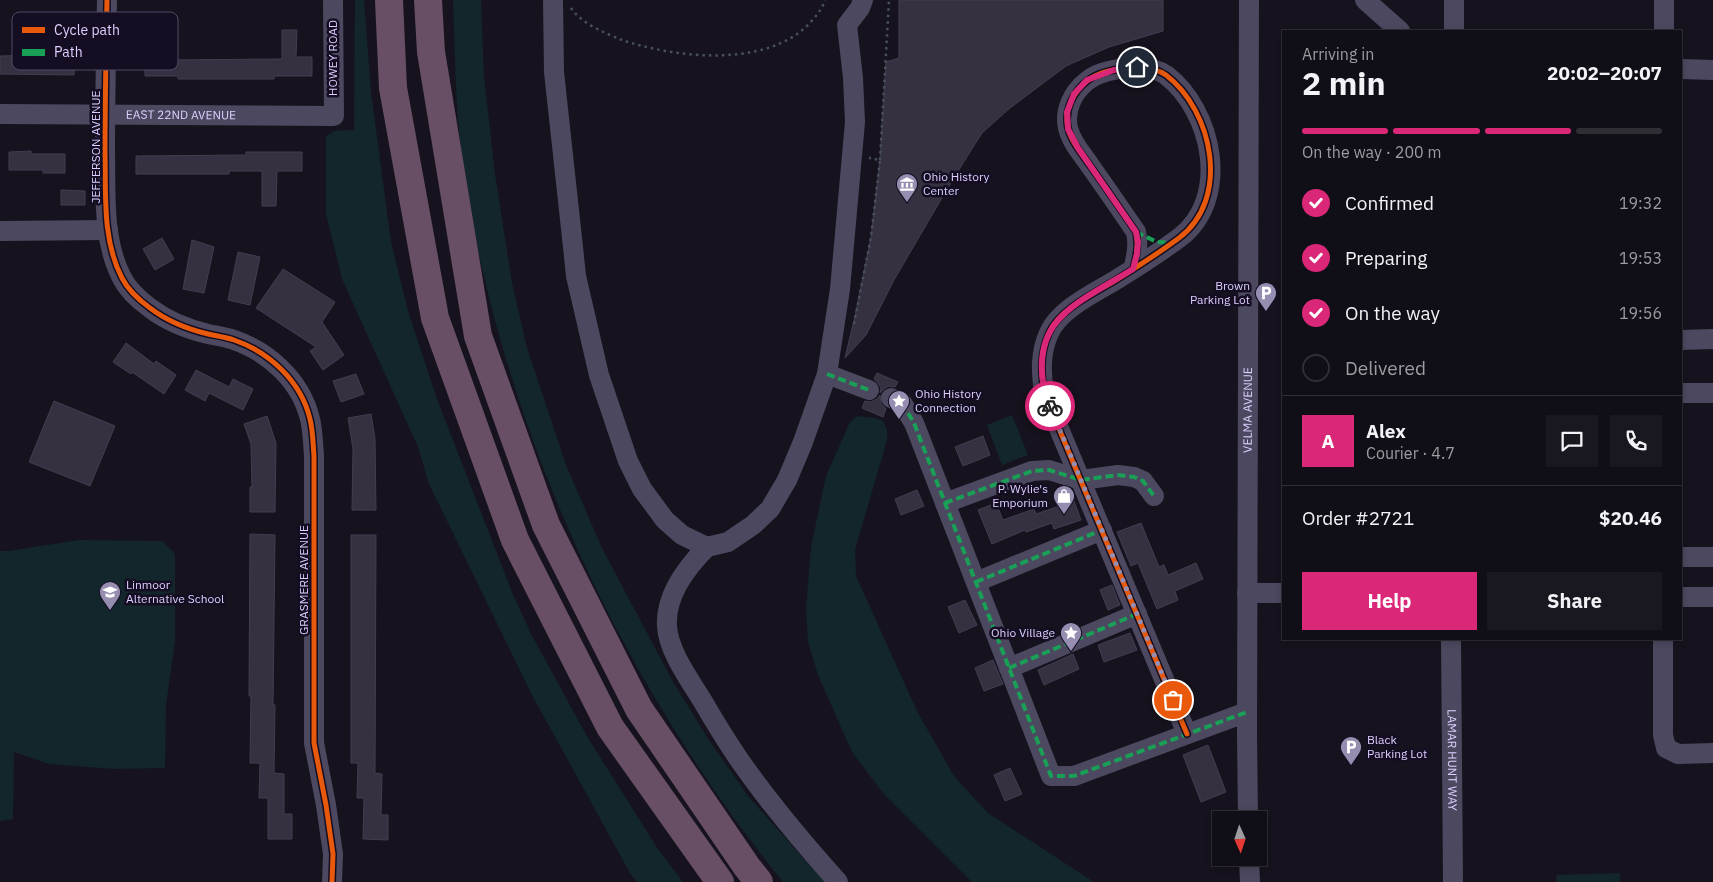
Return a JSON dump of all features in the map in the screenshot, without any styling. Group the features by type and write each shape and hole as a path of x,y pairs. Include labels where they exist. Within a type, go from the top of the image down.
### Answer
{"highway":[{"path":"389,0 394,88 434,318 515,540 610,728 720,882"},
{"path":"428,0 431,52 478,336 546,525 639,709 747,867 760,882"}],"street":[{"name":"HOWEY ROAD","path":"333,0 334,116"},
{"path":"561,3 554,72 562,157 576,276 599,375 628,460 642,489 665,520 676,530 682,535 707,546 728,542 753,525 770,509 794,466 827,374 840,289 855,122 853,78 847,25 860,8 863,0"},
{"name":"VELMA AVENUE","path":"1248,811 1249,0"},
{"path":"1365,0 1399,30"},
{"path":"1454,0 1454,30"},
{"path":"1664,0 1664,30"},
{"path":"1133,269 1138,242 1136,232 1078,148 1068,129 1067,112 1074,94 1087,80 1114,70 1137,67 1165,74 1180,88 1194,108 1205,135 1210,156 1211,176 1208,193 1201,211 1186,233 1133,269 1086,298 1062,316 1050,332 1043,351 1041,369 1044,392 1187,734"},
{"name":"JEFFERSON AVENUE","path":"105,70 106,208 110,250 122,280 138,300 156,313 179,325 206,334"},
{"path":"1682,70 1713,70"},
{"name":"EAST 22ND AVENUE","path":"0,114 334,116"},
{"path":"0,231 108,230"},
{"path":"1136,232 1157,242 1172,243"},
{"name":"GRASMERE AVENUE","path":"206,334 233,340 256,349 274,362 292,381 302,397 310,417 314,456 314,743 333,854 332,882"},
{"path":"1682,340 1713,340"},
{"path":"827,374 869,390"},
{"path":"1682,393 1713,393"},
{"path":"891,398 902,403 914,423 1051,776 1074,776 1247,712"},
{"path":"946,503 1032,471 1048,470 1081,480 1118,475 1134,478 1143,481 1154,496"},
{"path":"976,582 1102,530"},
{"path":"707,546 692,562 677,584 669,606 667,624 669,642 692,685 736,756 838,882"},
{"path":"1682,557 1713,557"},
{"path":"1247,593 1282,593"},
{"path":"1682,597 1713,597"},
{"path":"1010,668 1137,614"},
{"name":"LAMAR HUNT WAY","path":"1451,640 1453,882"},
{"path":"1663,640 1663,735 1666,748 1678,754 1713,753"},
{"path":"1249,866 1250,882"}],"path":[{"path":"561,3 605,34 634,44 664,51 697,55 728,54 758,50 782,42 800,32 817,16 825,0"},
{"path":"880,160 889,0"}],"green space":[{"path":"355,0 364,0 371,92 391,242 408,311 437,399 512,592 531,634 588,738 658,849 683,882 637,882 630,873 532,695 429,484 418,447 342,279 326,214 326,136 334,131 354,130"},
{"path":"453,0 481,0 484,77 495,174 512,283 527,348 566,465 602,548 672,680 709,740 748,796 827,882 783,882 734,818 688,751 645,681 606,609 571,536 540,460 513,383 477,247 466,189 459,131"},
{"path":"1012,415 1028,455 1002,465 987,425"},
{"path":"857,416 883,421 887,430 887,440 855,550 856,576 917,711 954,776 988,813 1094,882 972,882 883,793 852,752 818,675 808,642 806,608 811,547 826,476 850,422"},
{"path":"79,540 162,541 175,554 175,641 166,706 165,768 115,769 49,764 14,752 13,819 0,821 0,551"},
{"path":"1620,873 1620,882 1556,882 1557,875"}],"building":[{"name":"Ohio History Center","path":"899,0 1163,0 1163,31 1109,47 1066,66 1010,108 982,133 894,280 866,335 845,358 871,237 880,160 886,62 899,58"},
{"path":"282,30 297,30 296,57 312,57 312,76 274,76 274,79 178,79 178,76 145,76 145,70 178,70 178,60 282,59"},
{"path":"0,56 12,56 12,70 74,70 74,75 0,74"},
{"path":"31,151 31,154 65,154 65,173 43,173 43,170 9,170 9,152"},
{"path":"246,152 302,152 302,171 277,171 276,206 262,206 262,171 229,171 229,174 136,174 136,156 246,155"},
{"path":"61,190 85,191 85,205 61,205"},
{"path":"162,238 174,259 155,270 143,249"},
{"path":"192,240 214,247 204,293 183,289"},
{"path":"238,252 260,257 250,305 228,300"},
{"path":"283,269 335,302 322,322 344,355 323,370 310,351 316,347 256,308"},
{"path":"126,343 154,364 156,361 176,375 164,394 132,372 131,374 113,362"},
{"path":"196,370 229,387 233,379 253,389 243,410 209,393 205,401 185,390"},
{"path":"877,373 898,382 895,387 889,386 880,393 881,388 874,379"},
{"path":"356,374 364,394 341,402 333,381"},
{"path":"880,395 881,404 886,409 883,417 862,408 865,401 871,402"},
{"path":"54,401 115,426 90,486 29,462"},
{"path":"371,414 375,439 376,510 352,510 353,449 348,418"},
{"path":"267,416 276,443 275,512 250,512 250,487 252,487 251,444 244,424"},
{"path":"983,436 990,455 963,466 955,447"},
{"path":"917,490 924,506 901,515 895,499"},
{"path":"1074,501 1081,520 1054,529 1052,523 1026,532 1025,530 992,544 978,510 996,503 1003,520 1034,509 1036,514"},
{"path":"1141,523 1159,567 1164,565 1168,575 1196,563 1203,579 1175,591 1178,600 1157,609 1138,563 1131,566 1117,532"},
{"path":"250,534 275,535 274,773 284,774 284,814 292,814 292,839 268,839 268,798 259,798 260,763 250,763"},
{"path":"351,535 376,535 375,773 382,774 381,815 388,815 388,840 363,839 364,798 357,798 358,763 351,763"},
{"path":"1112,585 1120,605 1108,610 1100,590"},
{"path":"965,600 977,625 959,633 948,607"},
{"path":"1130,633 1137,650 1104,662 1098,645"},
{"path":"1073,654 1079,669 1044,685 1038,670"},
{"path":"993,660 1003,684 984,691 975,668"},
{"path":"1208,745 1226,792 1201,802 1183,755"},
{"path":"1010,768 1022,794 1005,801 994,775"}],"marked path":[{"path":"1136,232 1157,242 1172,243"},
{"path":"827,374 869,390"},
{"path":"891,398 902,403 914,423 1051,776 1074,776 1247,712"},
{"path":"945,503 1032,471 1049,470 1081,480 1118,475 1134,477 1143,481 1154,496"},
{"path":"976,582 1102,530"},
{"path":"1009,668 1137,614"}],"cycle path":[{"path":"107,0 107,12"},
{"path":"1133,269 1137,250 1136,232 1074,143 1067,121 1071,102 1082,85 1094,76 1126,68 1148,69 1166,75 1182,91 1195,110 1204,132 1210,155 1210,179 1206,201 1195,221 1179,238 1135,268 1080,301 1061,316 1054,324 1046,340 1042,362 1042,377 1044,393 1187,734"},
{"path":"106,70 106,216 111,248 127,287 163,317 192,330 225,337 247,345 271,360 291,380 299,392 306,405 310,419 314,456 314,743 333,854 332,882"}],"way so far":[{"path":"1050,406 1173,700"}],"place":[{"name":"Ohio History Center","path":"907,203"},
{"name":"Brown Parking Lot","path":"1266,312"},
{"name":"Ohio History Connection","path":"899,420"},
{"name":"P. Wylie's Emporium","path":"1064,515"},
{"name":"Linmoor Alternative School","path":"110,611"},
{"name":"Ohio Village","path":"1071,652"},
{"name":"Black Parking Lot","path":"1351,766"}],"route":[{"path":"1050,406 1044,392 1041,369 1043,351 1050,332 1062,316 1086,298 1133,269 1138,242 1136,232 1078,148 1068,129 1067,112 1074,94 1087,80 1114,70 1137,67"}]}
